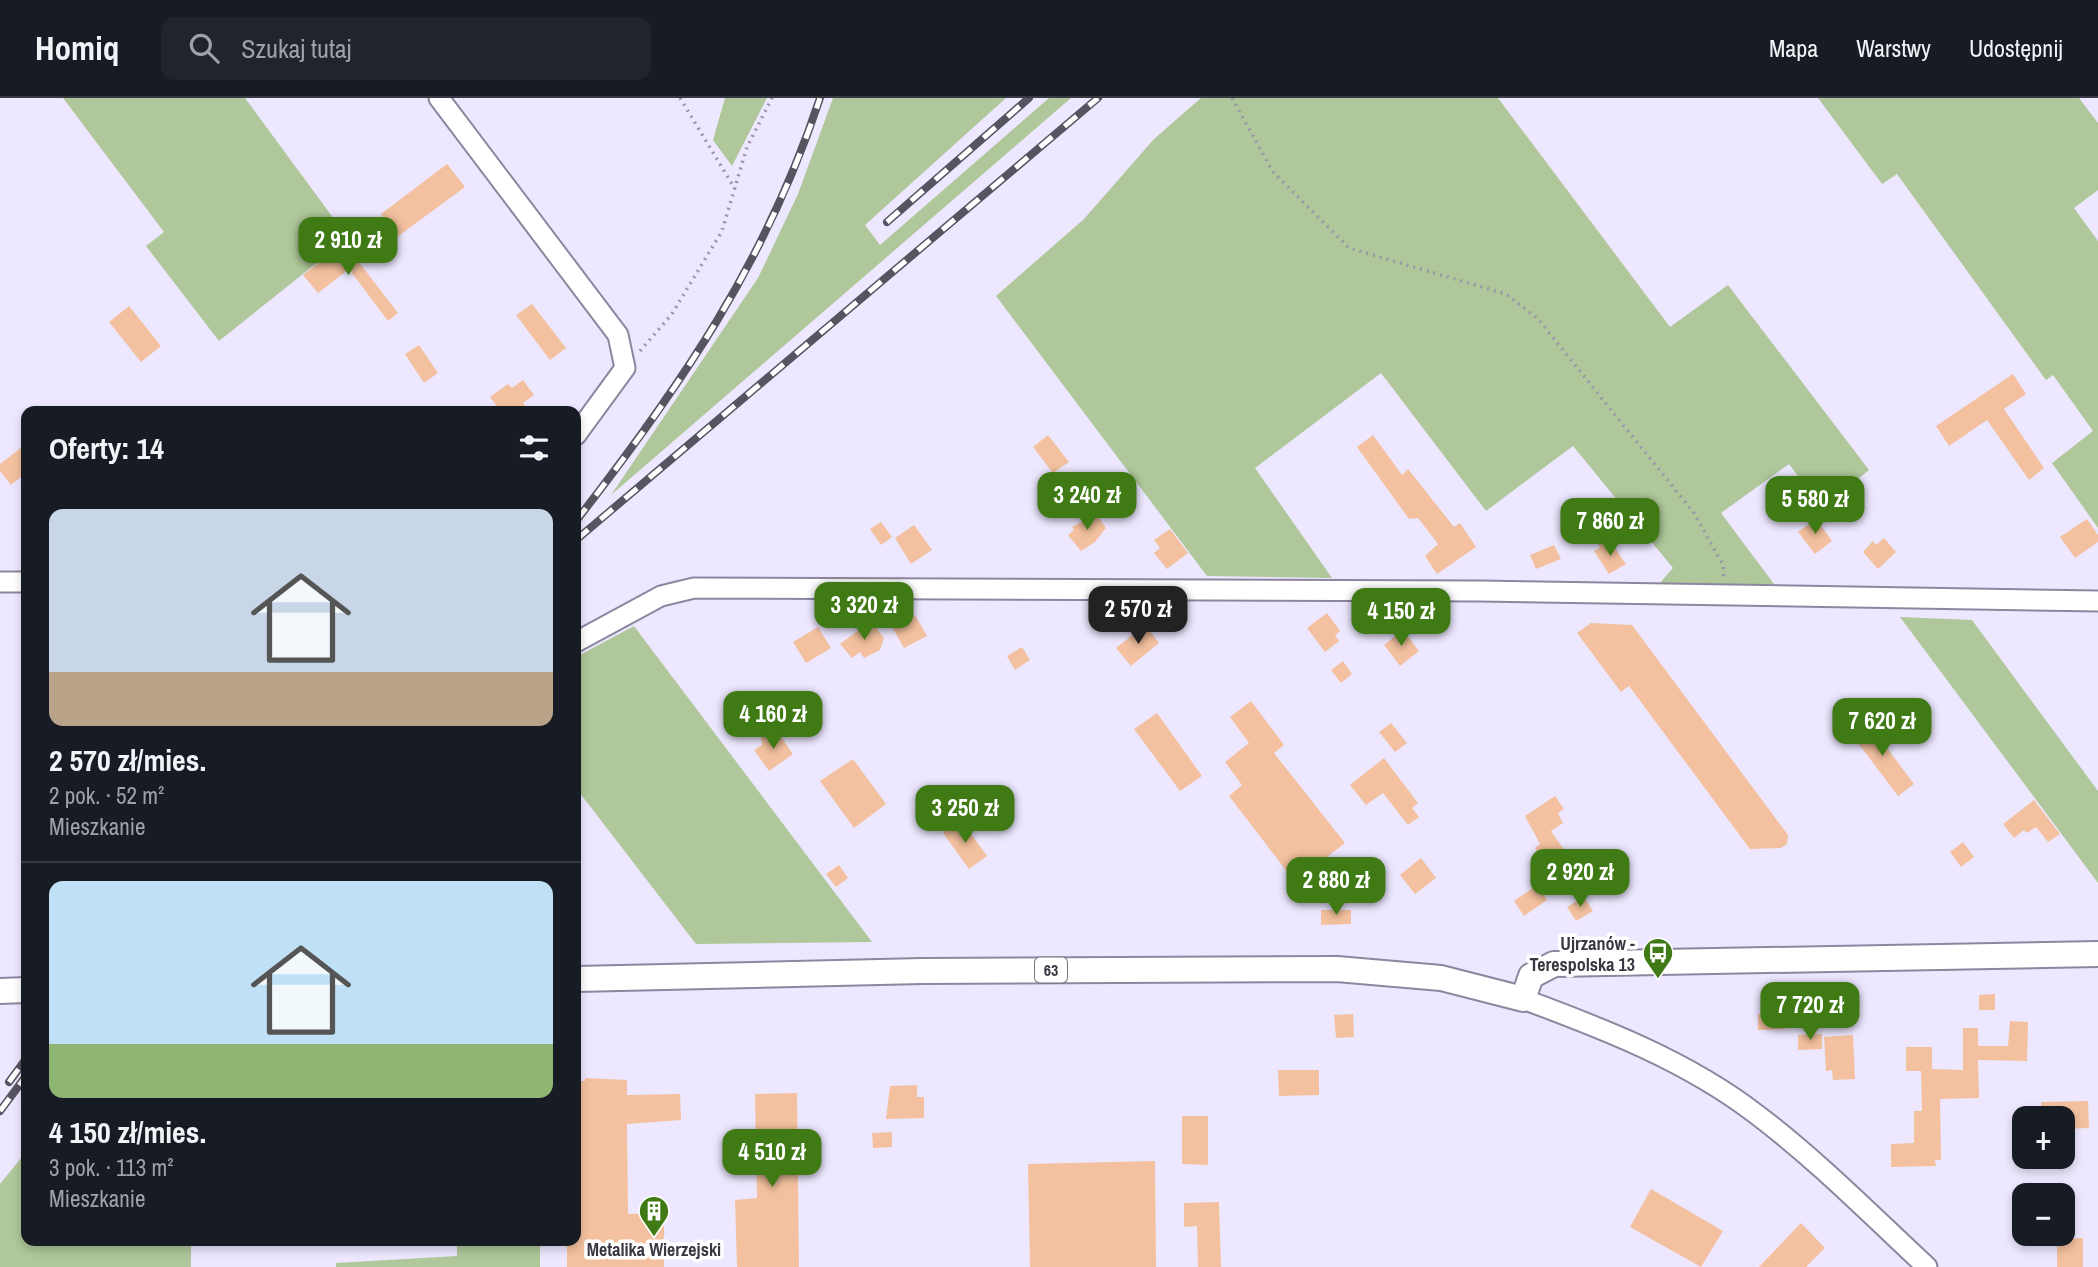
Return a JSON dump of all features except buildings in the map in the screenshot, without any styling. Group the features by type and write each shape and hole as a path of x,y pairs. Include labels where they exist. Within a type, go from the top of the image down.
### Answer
{"main road":[{"path":"1522,999 1531,976 1554,964 2098,954"},
{"name":"63","path":"581,979 922,971 1337,969 1441,978 1522,999"},
{"path":"0,991 21,990"}],"street":[{"path":"439,98 618,335 625,368 581,428"},
{"path":"0,582 21,582"},
{"path":"581,639 661,596 694,588 2098,601"},
{"path":"1522,999 1620,1037 1725,1093 1809,1156 1927,1267"}],"path":[{"path":"680,98 734,189"},
{"path":"625,368 672,313 722,231 747,147 772,98"},
{"path":"1233,98 1273,172 1349,248 1506,295 1538,319 1693,513 1723,565 1725,596"}],"green space":[{"path":"63,98 245,98 348,238 219,341 146,246 164,232"},
{"path":"725,98 767,98 732,166 713,140"},
{"path":"833,98 1006,98 865,225 880,245 1049,98 1071,98 611,495 758,278 798,194"},
{"path":"1201,98 1498,98 1670,327 1728,285 1869,470 1822,508 1789,464 1721,513 1774,584 1659,584 1673,568 1573,446 1486,511 1381,373 1255,468 1332,578 1207,576 996,296 1084,219 1154,139"},
{"path":"1818,98 2079,98 2098,123 2098,190 2074,208 2098,241 2098,528 2052,463 2093,431 2053,375 2046,380 1897,174 1882,184"},
{"path":"1900,617 1972,620 2098,791 2098,883"},
{"path":"634,626 872,942 696,944 581,794 581,654"},
{"path":"21,1158 21,1246 191,1246 191,1267 0,1267 0,1184"},
{"path":"457,1246 540,1246 540,1267 336,1267 336,1263 457,1256"}],"railway":[{"path":"581,514 685,371 747,268 774,214 820,98"},
{"path":"887,222 1029,98"},
{"path":"581,536 1098,98"},
{"path":"9,1082 21,1066"},
{"path":"0,1111 21,1083"}],"place":[{"name":"Ujrzanów - Terespolska 13","path":"1658,980"},
{"name":"Metalika Wierzejski","path":"654,1238"}]}
